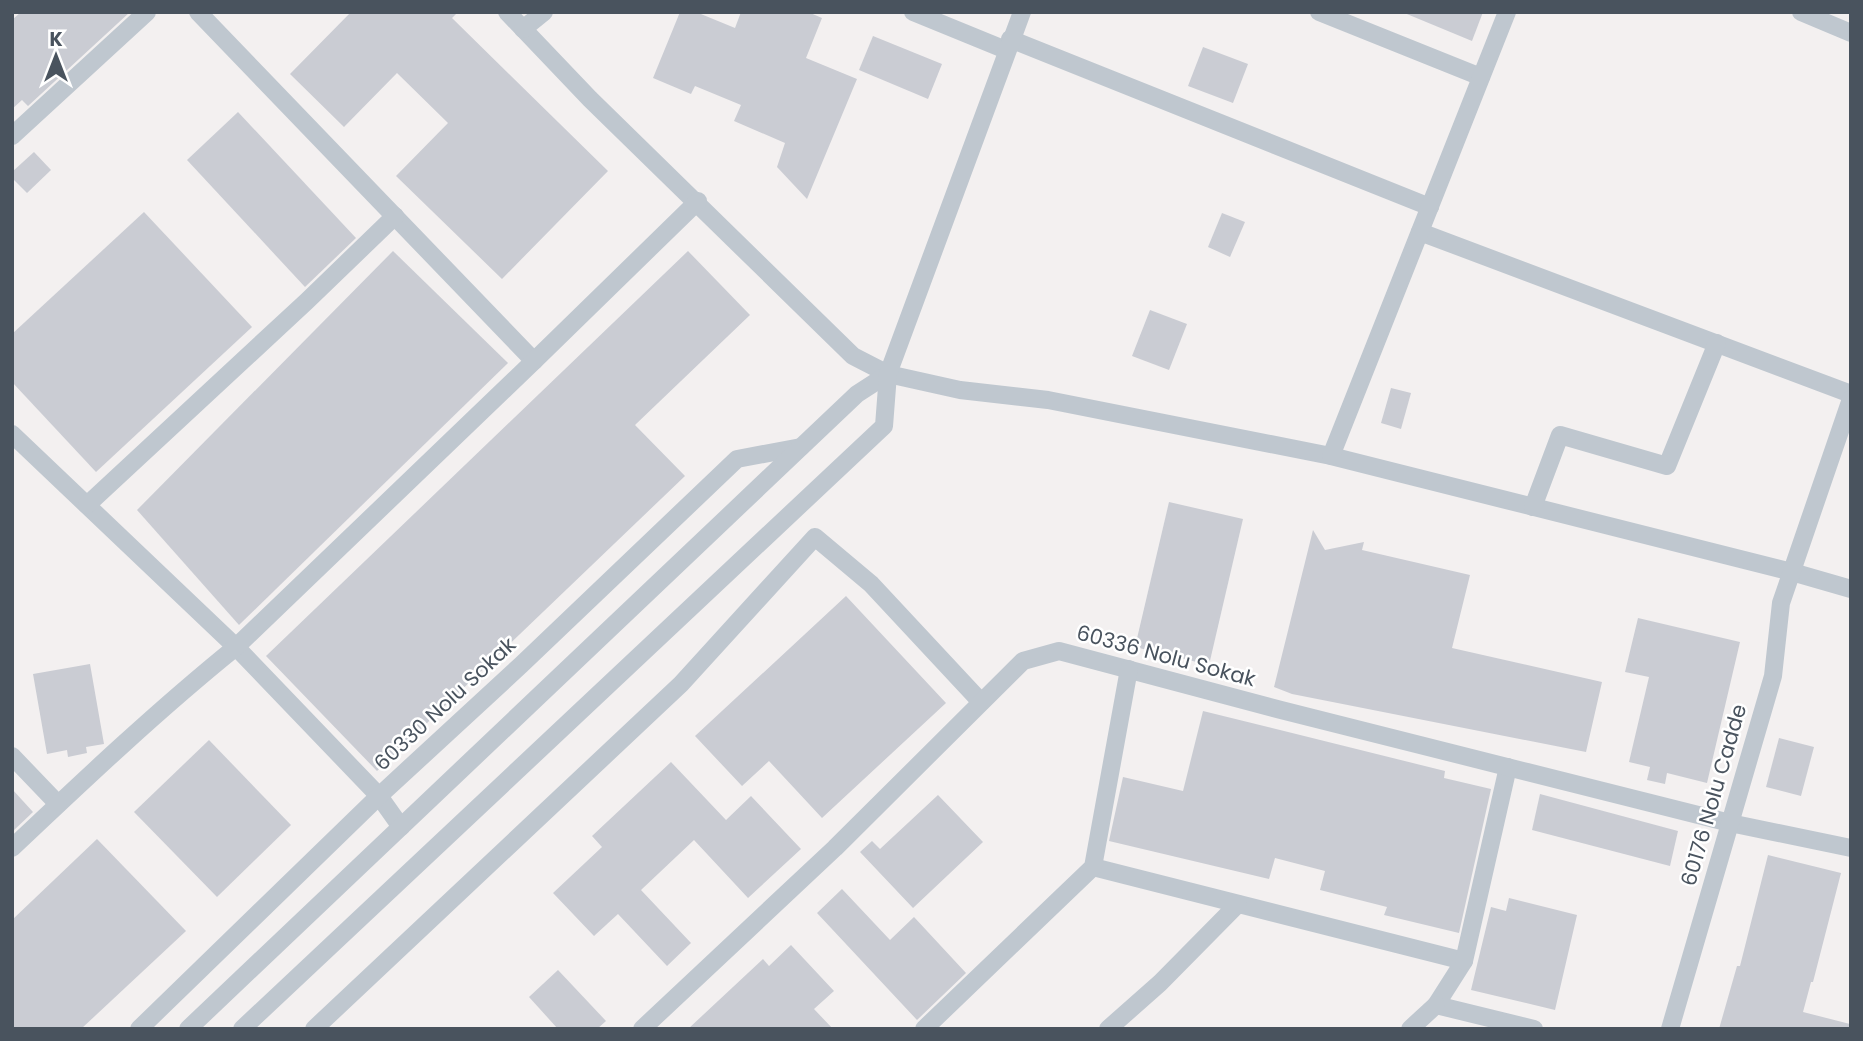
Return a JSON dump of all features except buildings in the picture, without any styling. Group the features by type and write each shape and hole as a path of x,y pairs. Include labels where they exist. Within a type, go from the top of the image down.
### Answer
{"street":[{"path":"12,136 148,12"},
{"path":"198,12 534,361"},
{"path":"507,12 590,99 698,201 853,356 888,374 960,390 1048,400 1331,456 1851,589"},
{"path":"523,29 544,12"},
{"path":"913,12 1008,44 1430,207"},
{"path":"242,1029 884,426 888,374 1022,12"},
{"path":"1319,12 1482,77"},
{"path":"1331,456 1507,12"},
{"path":"1801,12 1851,33"},
{"path":"12,848 184,689 236,647 698,201"},
{"path":"87,505 395,216"},
{"path":"1420,232 1851,396"},
{"path":"1533,507 1560,435 1667,466 1717,343"},
{"path":"188,1029 857,394 888,374"},
{"name":"60176 Nolu Cadde","path":"1670,1029 1773,676 1781,603 1851,396"},
{"path":"12,434 236,647 379,796 401,827"},
{"name":"60330 Nolu Sokak","path":"139,1029 379,796 737,459 801,447"},
{"path":"314,1029 681,684 815,537 871,584 981,702"},
{"name":"60336 Nolu Sokak","path":"642,1029 835,848 1023,661 1059,652 1730,822 1851,848"},
{"path":"924,1029 1093,867 1129,669"},
{"path":"12,756 58,804"},
{"path":"1410,1029 1436,1005 1464,961 1508,767"},
{"path":"1093,867 1464,961"},
{"path":"1108,1029 1160,983 1238,904"},
{"path":"1436,1005 1534,1029"}]}
